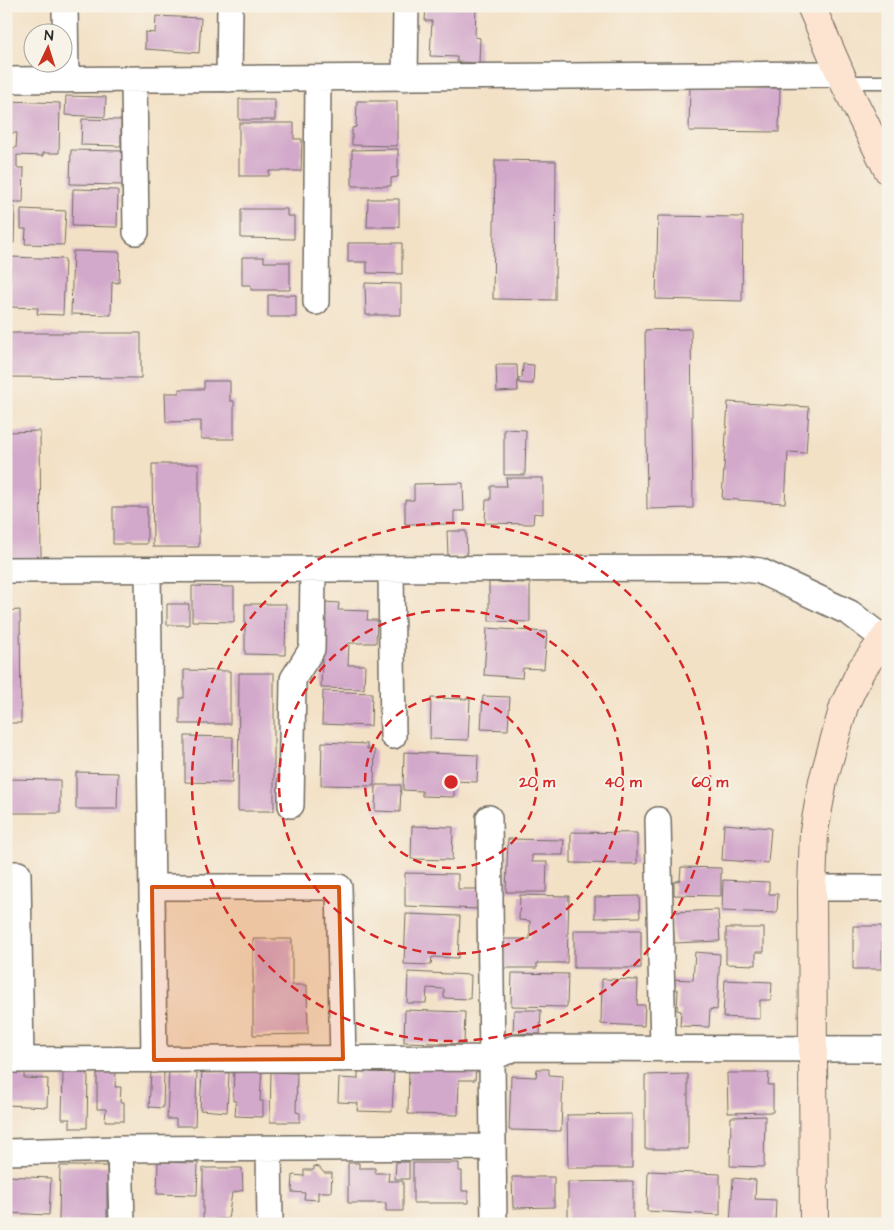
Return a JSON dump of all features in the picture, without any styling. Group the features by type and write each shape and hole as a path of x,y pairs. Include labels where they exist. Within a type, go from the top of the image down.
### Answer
{"street":[{"path":"65,6 66,80"},
{"path":"229,79 230,6"},
{"path":"405,78 406,6"},
{"path":"811,6 843,78 888,170"},
{"path":"316,302 318,78"},
{"path":"6,80 843,78"},
{"path":"134,80 136,232"},
{"path":"6,570 738,568 760,571 850,613 886,637 861,670 844,706 822,781 814,831 812,888 814,1224"},
{"path":"292,805 292,679 312,649 313,569"},
{"path":"391,569 393,736"},
{"path":"148,570 154,1060"},
{"path":"489,818 494,1224"},
{"path":"658,820 663,1049"},
{"path":"6,874 18,874 13,1060 492,1058 514,1048 888,1049"},
{"path":"152,887 339,887 343,1059"},
{"path":"812,888 888,888"},
{"path":"6,1152 493,1147"},
{"path":"269,1149 270,1224"},
{"path":"120,1150 122,1224"}],"lane":[{"path":"843,78 888,82"}],"highlighted area":[{"path":"152,887 339,887 343,1059 154,1060"}],"building":[{"path":"163,6 186,6 186,10 163,9"},
{"path":"426,6 476,6 475,37 480,38 479,63 457,62 457,57 430,56 432,21 425,21"},
{"path":"156,16 201,18 199,53 145,49 145,32 155,33"},
{"path":"690,87 780,88 779,132 689,131"},
{"path":"66,96 106,97 105,117 65,115"},
{"path":"239,99 275,99 275,120 239,120"},
{"path":"9,101 60,103 59,153 43,153 43,156 17,155 17,168 24,168 23,202 6,202 6,148 16,148 17,133 8,133"},
{"path":"357,101 397,101 397,146 352,145 352,128 356,127"},
{"path":"82,119 121,120 121,146 81,145"},
{"path":"239,123 294,123 294,139 302,139 301,171 269,171 269,176 239,176"},
{"path":"398,149 398,177 391,178 391,186 352,186 352,150"},
{"path":"71,150 124,151 123,185 70,184"},
{"path":"495,160 556,161 555,300 493,299"},
{"path":"73,189 118,190 117,227 72,226"},
{"path":"368,199 399,199 399,227 367,227"},
{"path":"6,206 15,207 14,243 6,242"},
{"path":"21,209 66,211 64,245 25,244 26,229 21,229"},
{"path":"241,209 287,209 287,216 294,216 294,239 241,238"},
{"path":"658,216 743,217 742,301 656,299"},
{"path":"348,243 402,243 402,274 367,273 367,262 348,262"},
{"path":"73,251 120,252 119,283 112,282 111,315 71,314"},
{"path":"11,257 65,259 63,315 37,314 38,308 9,307"},
{"path":"242,257 264,257 264,262 290,262 290,290 251,290 251,285 242,285"},
{"path":"365,283 401,284 401,315 366,315"},
{"path":"268,295 296,295 296,317 268,317"},
{"path":"691,329 693,508 647,509 645,330"},
{"path":"6,333 141,333 141,378 6,377"},
{"path":"523,364 534,365 533,384 519,383 519,378 522,378"},
{"path":"496,365 517,365 518,391 497,392"},
{"path":"204,381 230,381 230,401 234,401 234,439 201,439 201,421 166,422 165,393 179,393 179,389 204,389"},
{"path":"728,402 809,407 806,453 788,452 785,503 722,499"},
{"path":"504,429 526,430 525,475 504,475"},
{"path":"40,431 41,559 6,559 6,432"},
{"path":"152,464 199,464 199,547 153,547"},
{"path":"506,478 543,478 543,514 534,513 533,524 485,523 486,500 491,500 491,486 507,486"},
{"path":"463,483 464,511 454,511 454,524 405,524 405,500 414,500 414,484"},
{"path":"113,507 147,507 147,544 113,544"},
{"path":"447,531 466,531 467,556 448,556"},
{"path":"489,582 530,583 530,622 489,621"},
{"path":"192,586 234,587 234,622 192,621"},
{"path":"324,602 339,603 338,610 368,611 367,620 377,620 376,643 349,643 348,665 365,665 364,689 321,688"},
{"path":"167,604 189,604 189,625 167,625"},
{"path":"245,604 286,604 285,655 245,654"},
{"path":"20,610 21,723 6,723 6,611"},
{"path":"487,628 547,632 544,669 523,668 522,678 484,675"},
{"path":"184,670 230,671 230,724 180,724 180,698 184,698"},
{"path":"239,673 274,673 274,811 238,811"},
{"path":"323,691 372,693 371,726 322,724"},
{"path":"483,696 510,697 508,730 481,729"},
{"path":"431,698 470,699 468,740 430,739"},
{"path":"185,736 233,737 232,783 185,782"},
{"path":"322,742 367,744 367,749 375,750 374,786 321,785"},
{"path":"404,752 478,755 477,782 454,781 454,797 422,796 422,791 403,790"},
{"path":"76,772 118,773 117,809 76,809"},
{"path":"6,779 60,780 60,813 6,813"},
{"path":"376,785 401,785 400,812 375,811"},
{"path":"724,824 771,828 768,863 722,860"},
{"path":"412,826 453,827 452,860 411,859"},
{"path":"571,832 637,833 637,864 571,863"},
{"path":"508,839 564,840 563,855 532,855 532,862 547,862 546,892 506,892"},
{"path":"681,867 721,868 721,896 674,895 674,882 680,880"},
{"path":"405,873 458,874 458,889 478,889 479,909 405,906"},
{"path":"723,880 769,882 769,894 778,894 777,913 722,911"},
{"path":"520,895 569,896 567,963 537,963 537,968 503,968 504,939 530,939 530,921 519,920"},
{"path":"639,896 640,917 595,918 595,897"},
{"path":"718,910 720,941 674,943 673,912"},
{"path":"406,914 460,916 458,958 432,957 431,965 404,964"},
{"path":"853,926 882,926 882,969 853,969"},
{"path":"726,928 764,928 764,952 756,952 756,965 726,964"},
{"path":"574,930 641,930 641,968 574,968"},
{"path":"253,939 292,939 292,985 307,985 308,1034 253,1035"},
{"path":"695,952 720,954 717,1010 710,1009 709,1027 680,1026 681,1011 677,1010 678,990 668,989 669,979 693,980"},
{"path":"408,972 471,975 470,999 444,998 444,989 427,988 426,1003 407,1003"},
{"path":"512,973 568,974 567,1007 511,1006"},
{"path":"602,979 638,980 637,1005 645,1005 644,1026 601,1024"},
{"path":"725,980 772,982 771,1000 760,1000 760,1019 723,1017"},
{"path":"405,1010 465,1012 464,1044 404,1042"},
{"path":"514,1010 541,1010 540,1034 513,1033"},
{"path":"358,1067 370,1067 370,1072 394,1073 392,1112 357,1111 358,1103 338,1102 339,1078 358,1079"},
{"path":"234,1068 262,1069 260,1101 263,1101 263,1117 235,1116 236,1101 233,1101"},
{"path":"476,1068 475,1080 459,1080 458,1115 408,1114 409,1069"},
{"path":"537,1069 549,1069 549,1075 563,1076 561,1131 509,1130 511,1076 536,1077"},
{"path":"6,1070 24,1071 24,1078 48,1079 47,1107 6,1105"},
{"path":"169,1070 197,1072 195,1126 176,1126 176,1119 167,1119"},
{"path":"151,1071 164,1071 163,1108 149,1107"},
{"path":"202,1071 229,1073 227,1112 200,1110"},
{"path":"97,1072 116,1072 115,1087 121,1087 120,1102 124,1102 124,1121 105,1121 106,1109 97,1109"},
{"path":"271,1072 297,1073 296,1112 300,1113 300,1122 270,1122"},
{"path":"63,1073 88,1073 87,1128 70,1128 70,1119 62,1119"},
{"path":"727,1073 769,1073 768,1085 773,1085 773,1112 728,1113"},
{"path":"688,1074 688,1149 645,1149 645,1075"},
{"path":"632,1114 632,1168 568,1168 567,1115"},
{"path":"765,1116 764,1167 730,1166 731,1117"},
{"path":"158,1162 198,1163 197,1195 157,1194"},
{"path":"396,1162 409,1162 409,1179 395,1179"},
{"path":"348,1163 359,1163 359,1168 375,1168 375,1173 389,1173 388,1181 403,1181 403,1211 386,1211 386,1203 348,1203"},
{"path":"413,1163 459,1163 459,1171 462,1171 462,1191 468,1191 468,1203 413,1203"},
{"path":"60,1166 107,1166 107,1223 59,1222"},
{"path":"314,1166 319,1167 324,1173 332,1173 331,1192 318,1192 318,1200 304,1199 305,1193 292,1192 293,1175 304,1176 304,1170 314,1170"},
{"path":"203,1168 242,1168 243,1190 232,1193 228,1219 203,1220"},
{"path":"648,1171 720,1174 720,1215 647,1211"},
{"path":"6,1176 51,1178 49,1215 6,1213"},
{"path":"512,1177 554,1177 554,1207 513,1208"},
{"path":"733,1178 756,1180 755,1199 776,1200 775,1224 730,1224"},
{"path":"633,1181 633,1224 568,1224 568,1182"},
{"path":"646,1222 688,1222 688,1224 646,1224"}]}
